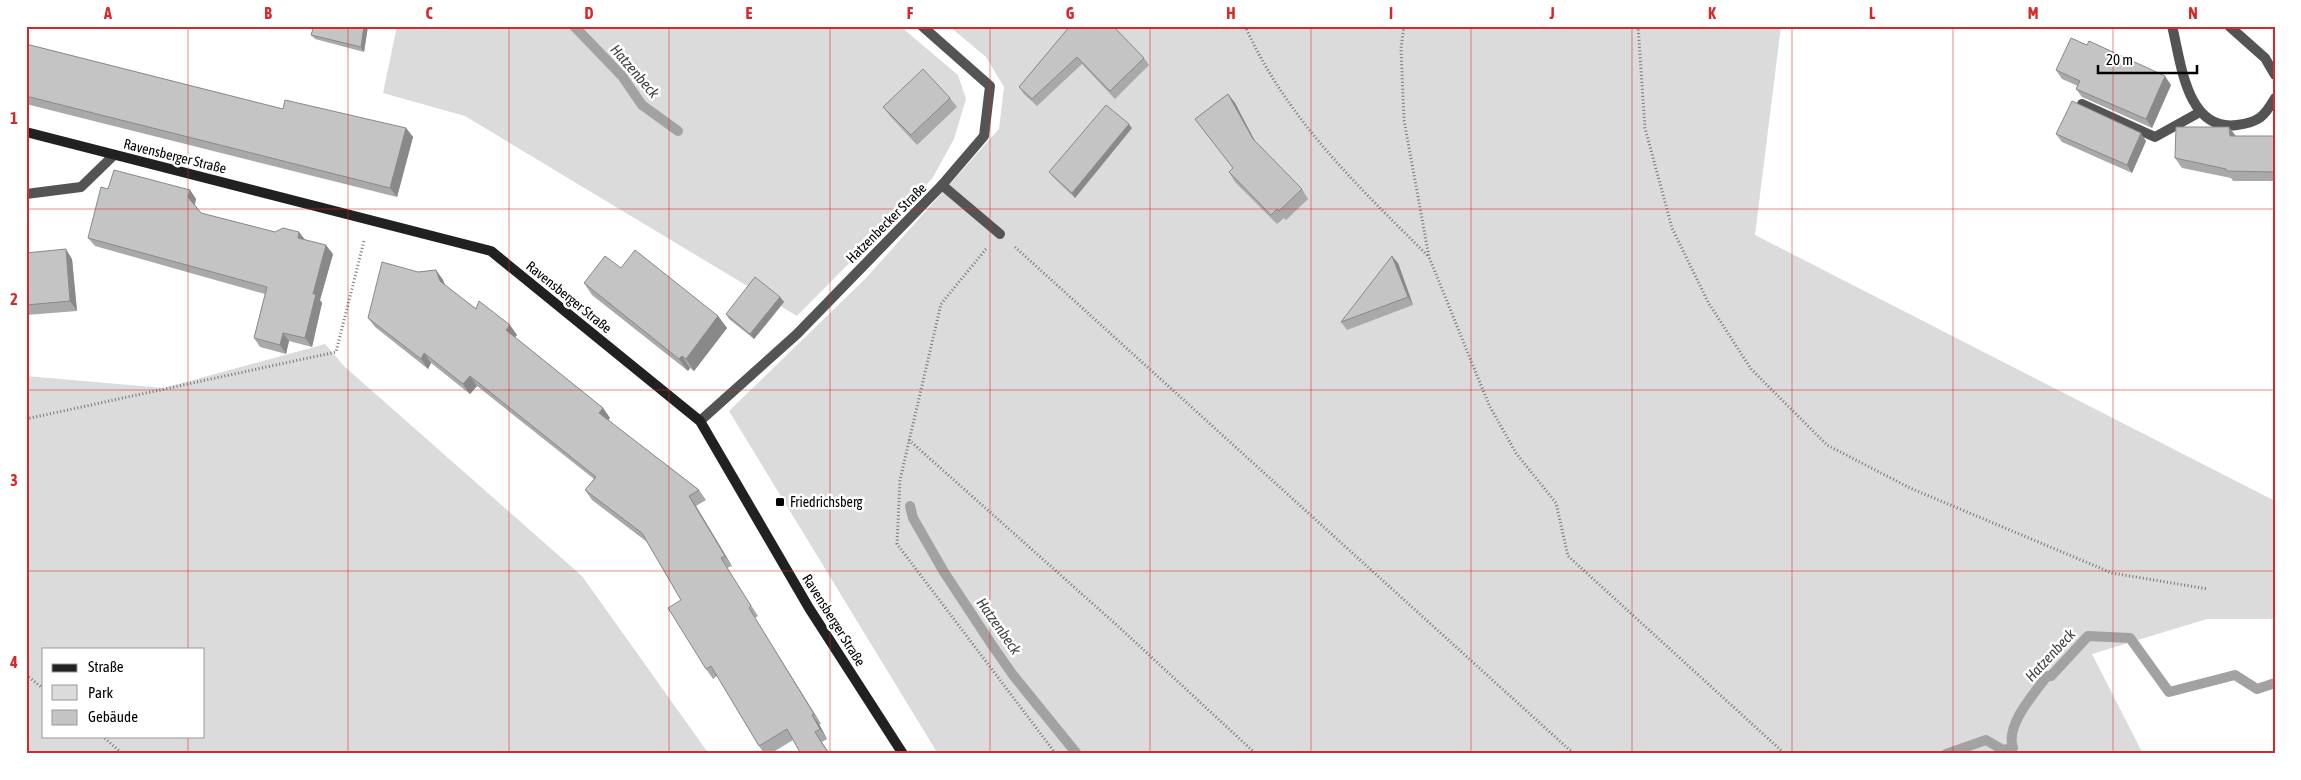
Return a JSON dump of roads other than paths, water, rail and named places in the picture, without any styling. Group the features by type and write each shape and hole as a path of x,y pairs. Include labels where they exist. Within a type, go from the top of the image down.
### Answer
{"street":[{"name":"Hatzenbecker Straße","path":"700,421 797,334 942,185 984,136 990,86 922,26"},
{"path":"2172,26 2188,91 2200,112 2213,122 2231,126 2251,124 2266,115 2275,98"},
{"path":"2229,26 2265,58 2275,75"},
{"path":"2082,104 2155,137 2200,112"},
{"name":"Ravensberger Straße","path":"26,132 491,251 700,421 809,608 903,754"},
{"path":"26,194 81,187 114,155"},
{"path":"942,185 1000,234"}],"waterway":[{"name":"Hatzenbeck","path":"574,26 622,76 642,105 678,131"},
{"name":"Hatzenbeck","path":"910,506 913,518 944,572 992,645 1013,675 1077,754"},
{"name":"Hatzenbeck","path":"1946,754 1986,740 2003,750 2013,748 2013,730 2028,701 2047,676 2051,676 2088,636 2130,638 2169,692 2235,675 2257,689 2275,683"}],"place":[{"name":"Friedrichsberg","path":"780,502"}]}
